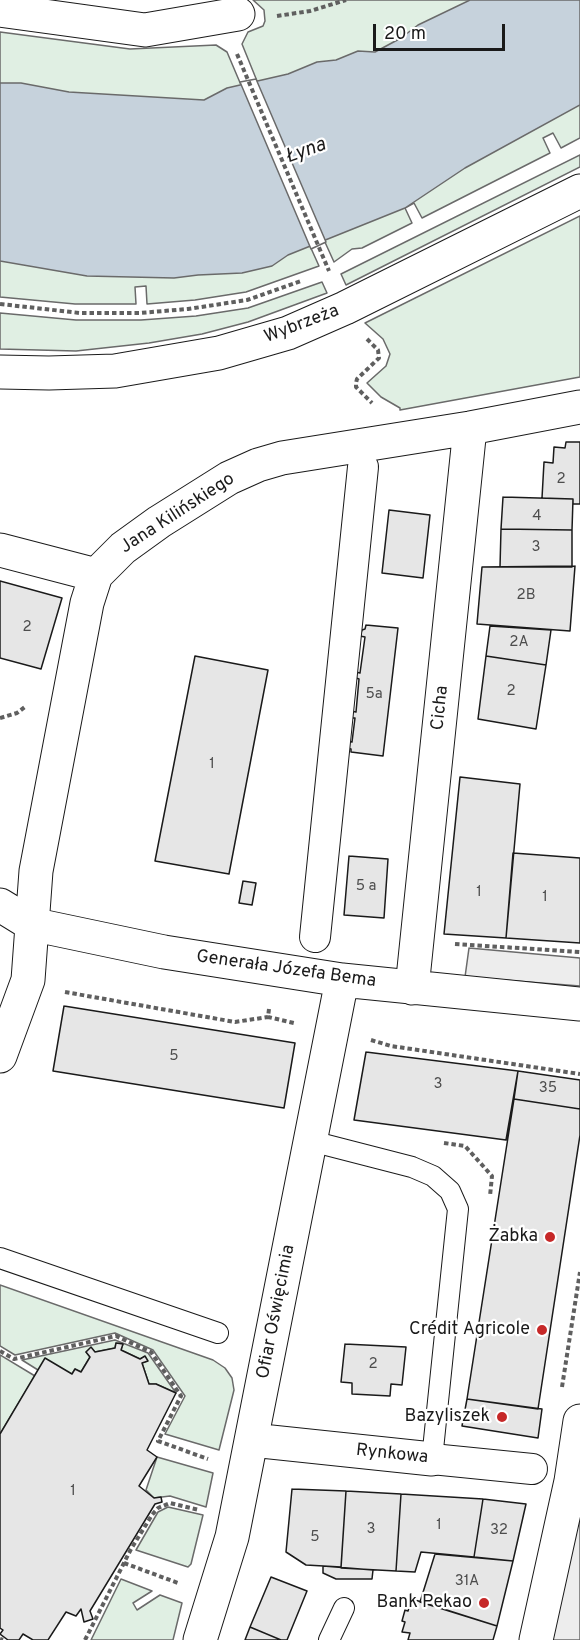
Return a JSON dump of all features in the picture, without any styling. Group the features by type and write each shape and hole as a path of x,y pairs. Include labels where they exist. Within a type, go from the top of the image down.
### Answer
{"street":[{"path":"0,10 145,30 238,14"},
{"name":"Wybrzeża","path":"0,372 116,371 219,353 288,333 345,308 580,191"},
{"name":"Jana Kilińskiego","path":"0,1056 28,980 36,871 87,603 96,575 123,548 159,522 229,478 258,465 282,458 470,428 580,407"},
{"name":"Cicha","path":"412,988 470,428"},
{"path":"315,937 363,467"},
{"path":"0,550 96,575"},
{"name":"Generała Józefa Bema","path":"0,905 31,924 164,952 342,980 580,1004"},
{"name":"Ofiar Oświęcimia","path":"200,1640 232,1537 342,980"},
{"path":"536,1640 571,1482 580,1421"},
{"name":"Rynkowa","path":"252,1440 532,1469"}],"lane":[{"path":"310,1141 412,1167 433,1176 450,1191 458,1209 432,1459"},
{"path":"0,1258 218,1333"},
{"path":"329,1640 344,1608"}],"path":[{"path":"238,14 265,18 310,11 346,0"},
{"path":"235,51 326,265"},
{"path":"318,275 329,271"},
{"path":"0,304 80,313 140,313 189,309 247,300 308,278"},
{"path":"373,345 380,353 379,358 357,379 356,387 374,405"},
{"path":"417,941 580,952"},
{"path":"28,980 68,993 235,1022 268,1017"},
{"path":"369,1040 391,1046 580,1074"},
{"path":"561,1389 580,1272"},
{"path":"0,1351 14,1359 116,1336 151,1352 180,1395 158,1442 210,1460"},
{"path":"85,1640 124,1563 158,1508 176,1503 208,1513"},
{"path":"124,1563 179,1583"}],"green space":[{"path":"253,0 521,0 334,82 0,133 0,32 130,49 216,45 227,52 241,85 257,81 242,44 248,32 263,26 265,21 264,10"},
{"path":"580,84 580,138 561,148 553,133 543,138 550,153 422,218 414,203 405,208 412,223 362,248 352,249 334,262 324,240 310,246 319,266 246,292 195,300 147,304 146,286 135,287 136,304 75,304 0,297 0,223"},
{"path":"580,155 580,167 346,285 341,274"},
{"path":"580,216 580,377 400,410 381,397 367,383 386,366 390,354 383,339 365,323"},
{"path":"322,282 327,293 248,322 202,334 149,343 76,351 0,349 0,313 76,320 141,320 196,316 248,308"},
{"path":"0,1285 213,1360 225,1368 232,1378 234,1390 219,1450 165,1434 185,1396 153,1350 115,1333 15,1355 0,1346"},
{"path":"115,1340 148,1353 176,1393 156,1384 149,1384 142,1363 147,1361 145,1357 140,1359 121,1350 123,1344 116,1343 115,1348 95,1352 91,1348 86,1352 90,1357 81,1372 75,1369 72,1374 38,1370 22,1360"},
{"path":"0,1355 35,1376 0,1434"},
{"path":"157,1457 213,1473 206,1507 170,1496 154,1498 146,1490"},
{"path":"168,1507 203,1515 191,1564 188,1567 136,1550 158,1512"},
{"path":"121,1579 152,1591 133,1603 137,1610 160,1595 182,1603 173,1640 91,1640"}],"shaded area":[{"path":"469,948 580,958 580,986 465,977"},
{"path":"580,1503 580,1640 550,1640"}],"water":[{"name":"Łyna","path":"470,0 580,0 580,105 465,168 405,208 288,255 272,266 242,273 174,278 87,276 0,261 0,83 21,83 69,92 204,100 227,88 288,74 317,62 336,60 358,51 375,52 401,38 418,25"}],"pier":[{"path":"256,79 326,242 311,249 240,82"}],"building":[{"path":"566,442 580,442 580,504 573,504 573,499 542,498 544,462 553,463 554,447 565,448"},
{"path":"503,497 573,499 572,530 501,529"},
{"path":"389,510 430,515 423,578 382,573"},
{"path":"501,529 572,530 572,567 500,567"},
{"path":"575,566 570,631 477,624 482,567"},
{"path":"0,581 62,598 41,669 0,658"},
{"path":"366,625 398,628 383,756 351,752 351,749 346,748 347,741 352,742 355,718 351,718 351,711 356,712 359,679 356,678 356,672 360,673 365,637 360,636"},
{"path":"490,626 551,630 546,665 486,656"},
{"path":"195,656 268,670 229,874 155,861"},
{"path":"486,656 546,665 536,729 478,719"},
{"path":"460,777 520,784 506,938 444,934"},
{"path":"513,853 580,858 580,943 506,938"},
{"path":"349,856 388,859 384,918 344,915"},
{"path":"243,881 256,883 252,905 239,903"},
{"path":"64,1006 295,1043 284,1108 53,1071"},
{"path":"366,1052 518,1071 506,1140 354,1120"},
{"path":"518,1071 580,1080 580,1109 514,1099"},
{"path":"514,1099 580,1109 580,1135 538,1409 467,1399"},
{"path":"116,1343 123,1344 121,1350 140,1359 145,1356 148,1361 142,1363 149,1384 156,1384 176,1393 147,1450 157,1457 139,1486 154,1498 161,1497 162,1502 155,1504 90,1611 93,1619 84,1622 81,1609 76,1616 66,1612 48,1640 33,1640 23,1634 19,1640 8,1640 0,1634 3,1630 0,1628 0,1434 45,1358 72,1374 75,1369 81,1372 90,1357 86,1352 91,1347 95,1352 115,1348"},
{"path":"345,1344 406,1347 402,1385 391,1384 390,1396 352,1394 352,1383 341,1382"},
{"name":"Bazyliszek","path":"467,1399 542,1409 538,1438 462,1426"},
{"path":"292,1489 346,1491 341,1567 306,1565 286,1552"},
{"path":"346,1491 401,1494 396,1571 341,1568"},
{"path":"401,1494 483,1499 474,1557 421,1552 415,1572 396,1571"},
{"path":"483,1499 526,1504 513,1561 474,1557"},
{"path":"435,1554 513,1561 497,1626 420,1602"},
{"path":"323,1566 373,1570 372,1579 336,1579 323,1573"},
{"path":"271,1577 307,1591 287,1640 281,1640 250,1627"},
{"path":"412,1599 497,1626 493,1640 408,1640 410,1633 402,1632 405,1622 402,1621 405,1610 408,1611"},
{"path":"250,1627 281,1640 245,1640"}],"place":[{"name":"Żabka","path":"550,1237"},
{"name":"Crédit Agricole","path":"542,1330"},
{"name":"Bazyliszek","path":"502,1417"},
{"name":"Bank Pekao","path":"484,1603"}]}
